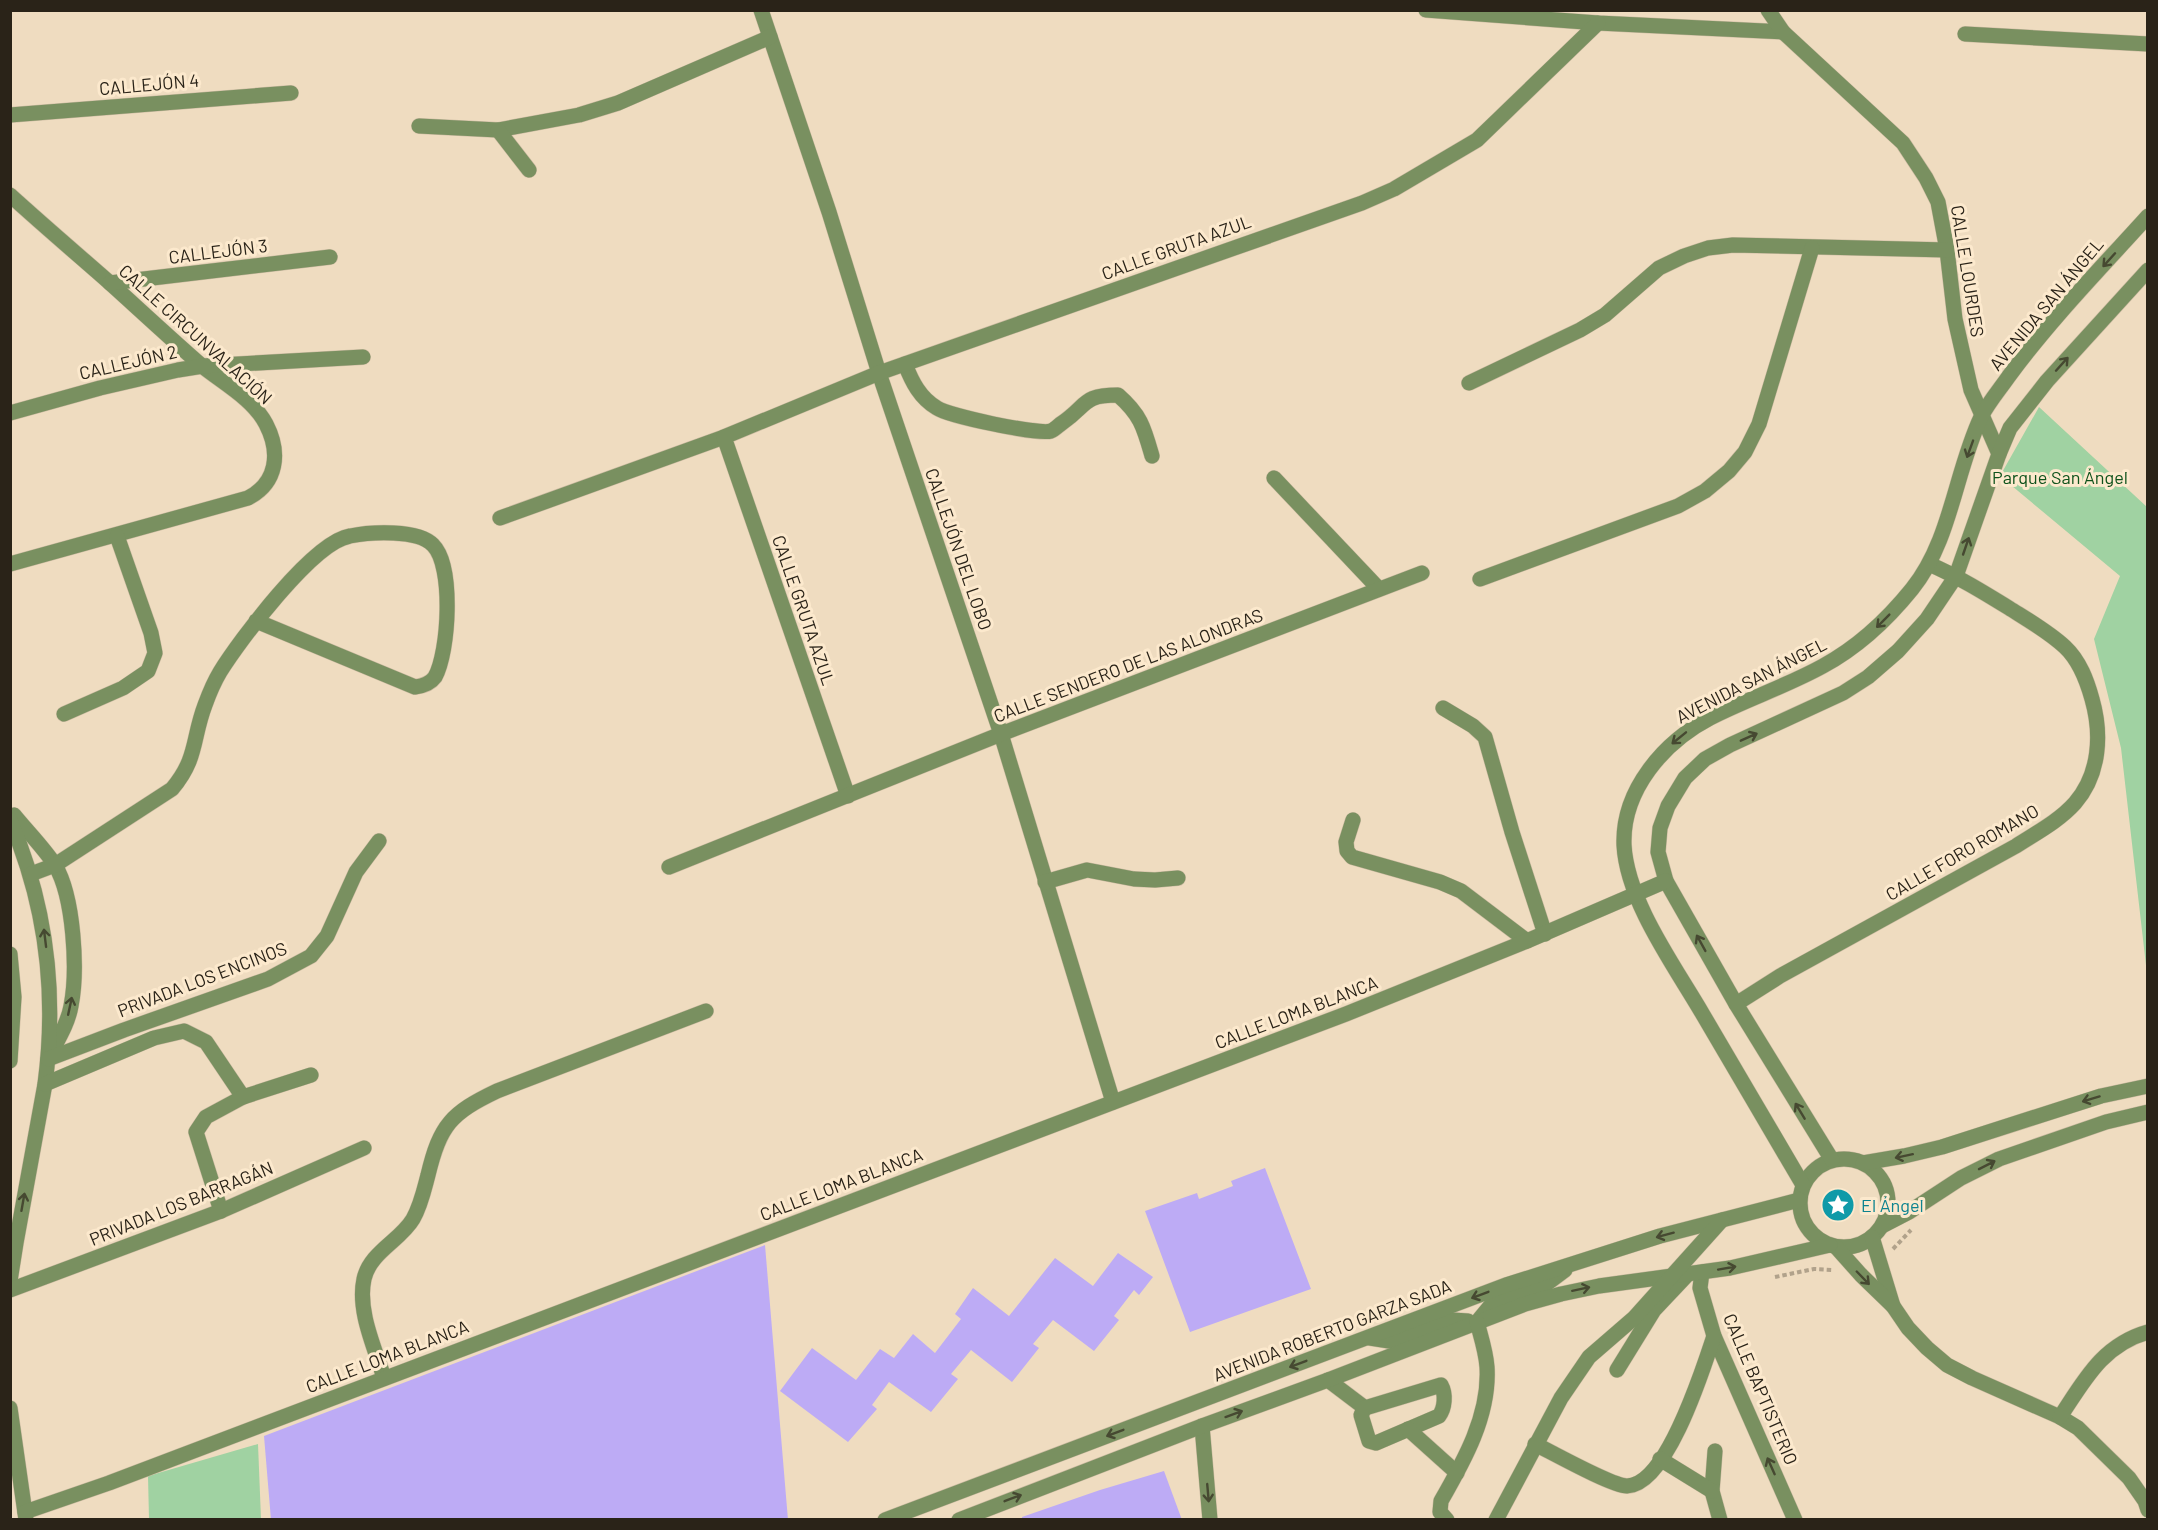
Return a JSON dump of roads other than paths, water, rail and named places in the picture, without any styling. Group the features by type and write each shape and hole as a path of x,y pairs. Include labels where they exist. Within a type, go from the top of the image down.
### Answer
{"street":[{"name":"CALLEJÓN DEL LOBO","path":"761,10 830,212 879,373 1001,734 1113,1102"},
{"path":"1426,10 1598,23 1783,32"},
{"name":"CALLE LOURDES","path":"1768,10 1783,32 1903,143 1926,178 1938,202 1947,250 1955,319 1971,390 1999,454"},
{"name":"CALLE GRUTA AZUL","path":"500,518 724,437 879,373 1362,203 1394,189 1477,140 1598,23"},
{"path":"1965,34 2148,44"},
{"path":"419,126 498,130 579,116 618,104 770,37"},
{"name":"CALLEJÓN 4","path":"10,115 291,93"},
{"path":"498,130 529,170"},
{"name":"CALLE CIRCUNVALACIÓN","path":"10,195 252,407 266,424 274,450 271,478 265,487 248,498 10,564"},
{"name":"AVENIDA SAN ÁNGEL","path":"1803,1185 1659,940 1635,894 1626,866 1624,844 1625,824 1634,796 1655,761 1682,734 1711,717 1820,668 1865,638 1891,614 1929,564 1982,416 2043,333 2148,216"},
{"path":"1469,383 1580,330 1605,315 1659,268 1708,248 1733,245 1947,250"},
{"path":"1480,579 1678,506 1705,491 1729,471 1745,452 1759,424 1812,248"},
{"name":"CALLEJÓN 3","path":"110,283 330,257"},
{"path":"1832,1160 1736,1004 1666,881 1659,852 1660,828 1668,806 1685,778 1705,759 1843,693 1868,677 1898,651 1927,619 1956,576 2010,428 2024,408 2141,285 2148,270"},
{"name":"CALLEJÓN 2","path":"10,413 100,388 203,366 363,357"},
{"path":"905,364 923,398 939,410 1025,431 1051,431 1069,418 1087,400 1100,395 1118,395 1132,407 1143,424 1152,456"},
{"name":"CALLE GRUTA AZUL","path":"724,437 848,795"},
{"path":"1274,478 1379,589"},
{"path":"31,874 55,865 172,789 184,774 192,755 204,707 220,673 256,621 312,558 329,545 348,536 391,533 420,536 434,545 444,569 447,596 445,645 434,677 426,685 415,687 256,621"},
{"path":"64,714 123,688 148,671 155,653 151,633 117,536"},
{"name":"CALLE FORO ROMANO","path":"1736,1004 1780,976 2016,846 2050,824 2075,802 2091,776 2099,747 2096,712 2085,676 2067,649 2037,626 1956,576 1929,564"},
{"name":"CALLE SENDERO DE LAS ALONDRAS","path":"669,867 1001,734 1422,573"},
{"path":"1443,708 1473,726 1485,737 1512,832 1545,934"},
{"path":"10,812 55,865 71,914 74,977 71,1008 63,1031 48,1059"},
{"path":"10,820 31,874 41,916 50,987 45,1084 10,1281"},
{"path":"1353,820 1346,842 1347,851 1352,857 1440,882 1461,891 1527,941"},
{"name":"PRIVADA LOS ENCINOS","path":"48,1059 268,979 311,956 327,936 356,872 379,841"},
{"path":"1045,882 1087,870 1134,879 1178,878"},
{"name":"CALLE LOMA BLANCA","path":"26,1516 1346,1014 1545,934 1666,881"},
{"path":"10,954 14,997 10,1061"},
{"path":"384,1378 364,1312 363,1281 372,1262 412,1220 422,1199 440,1135 452,1118 472,1103 497,1091 706,1011"},
{"path":"45,1084 154,1038 184,1031 206,1042 243,1097"},
{"path":"221,1211 196,1132 206,1117 243,1097 311,1075"},
{"path":"1863,1163 1942,1147 2101,1096 2148,1086"},
{"path":"958,1520 1477,1322 1561,1294 1599,1286 1730,1268 1833,1246 1855,1246 1961,1178 1999,1160 2106,1122 2148,1112"},
{"name":"PRIVADA LOS BARRAGÁN","path":"10,1290 221,1211 364,1148"},
{"path":"1893,1306 1877,1232 1888,1212 1888,1197 1884,1183 1876,1172 1853,1159 1832,1160 1820,1165 1803,1185 1799,1200 1804,1223 1820,1240 1833,1246 1893,1306 1914,1335 1947,1365 2078,1428 2129,1478 2147,1504"},
{"name":"AVENIDA ROBERTO GARZA SADA","path":"885,1520 1506,1285 1642,1241 1799,1200"},
{"path":"1496,1520 1561,1398 1589,1357 1634,1318 1722,1220"},
{"path":"1477,1322 1491,1305 1541,1288 1569,1266"},
{"path":"1617,1370 1654,1310 1695,1273"},
{"name":"CALLE BAPTISTERIO","path":"1695,1273 1714,1336 1795,1520"},
{"path":"1368,1337 1389,1341 1453,1320 1477,1322"},
{"path":"1447,1520 1439,1507 1474,1437 1485,1398 1487,1367 1477,1322"},
{"path":"2060,1418 2094,1366 2111,1350 2137,1335 2148,1332"},
{"path":"1535,1444 1617,1484 1635,1485 1646,1478 1678,1431 1690,1406 1714,1336"},
{"path":"1328,1380 1365,1408"},
{"path":"1442,1385 1443,1408 1439,1416 1408,1429 1376,1443 1371,1442 1361,1415 1365,1408 1442,1385"},
{"path":"10,1408 26,1516"},
{"path":"1202,1426 1210,1520"},
{"path":"1408,1429 1457,1473"},
{"path":"1715,1451 1712,1491 1720,1520"},
{"path":"1660,1459 1712,1491"}],"place":[{"name":"El Ángel","path":"1838,1205"}],"park label":[{"name":"Parque San Ángel","path":"2060,477"}]}
